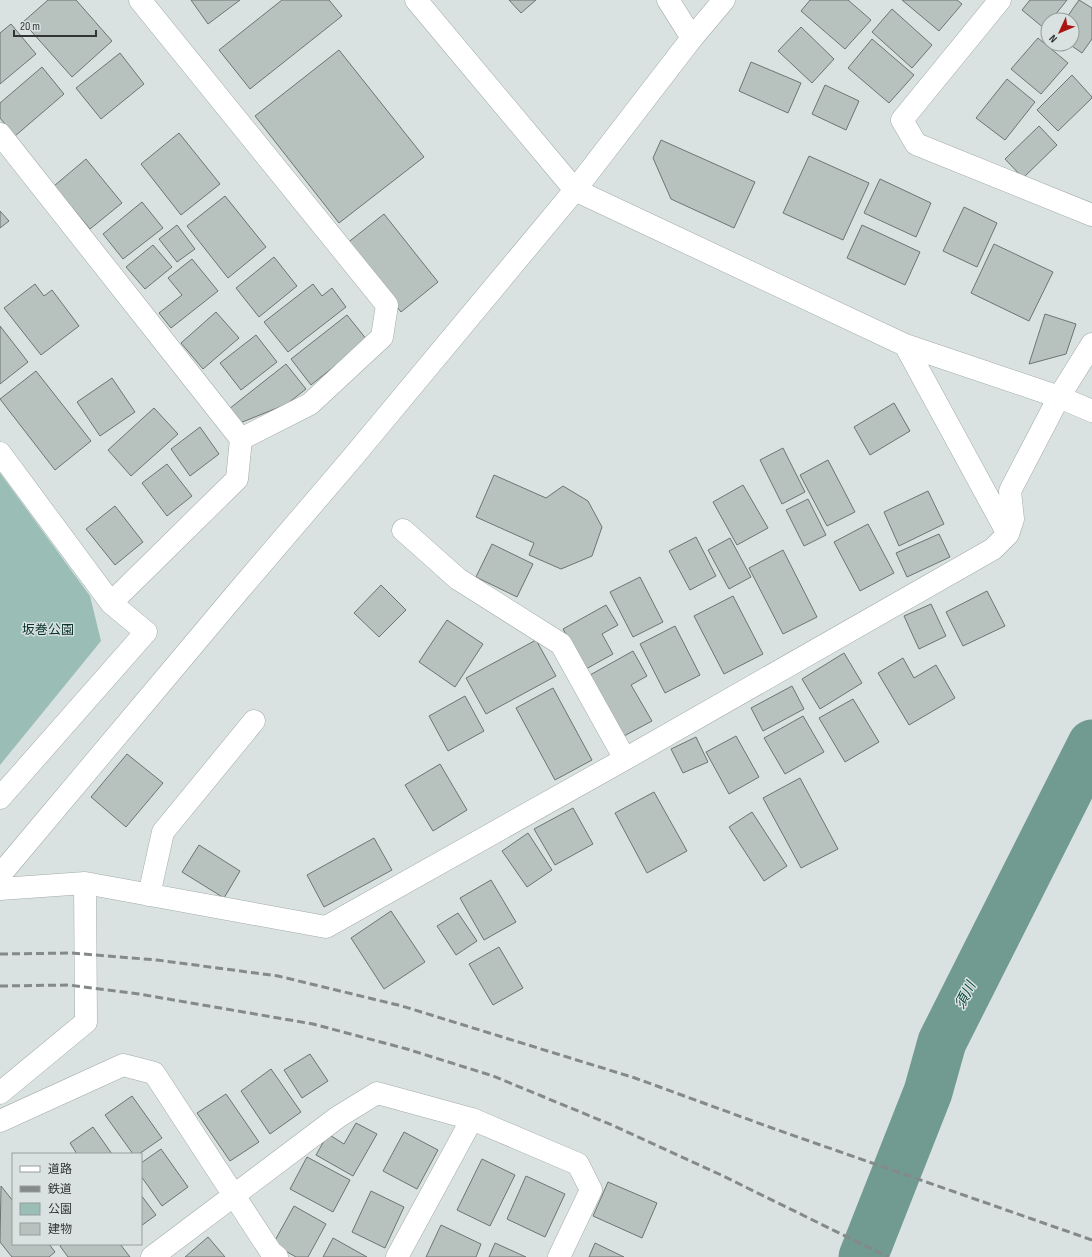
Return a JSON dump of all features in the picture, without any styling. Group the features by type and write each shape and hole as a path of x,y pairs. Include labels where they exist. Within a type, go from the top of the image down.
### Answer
{"street":[{"path":"140,0 387,305 382,338 310,404 241,439"},
{"path":"416,0 575,190 905,345 1059,397 1092,411"},
{"path":"668,0 692,38"},
{"path":"0,875 353,457 575,190 692,38 724,0"},
{"path":"1000,0 902,120 916,144 1092,215"},
{"path":"0,134 241,439 237,479 110,603"},
{"path":"0,889 85,883 326,927 625,759 993,549 1008,534 1013,519 1010,491 1059,397 1092,344"},
{"path":"905,345 1008,534"},
{"path":"0,453 110,603 146,632 0,798"},
{"path":"403,530 458,578 561,644 625,759"},
{"path":"149,895 163,832 254,721"},
{"path":"0,1093 86,1022 85,883"},
{"path":"0,1121 123,1065 154,1073 271,1252 277,1257"},
{"path":"152,1257 338,1117 377,1093 472,1119 578,1164 590,1190 559,1257"},
{"path":"397,1257 472,1119"}],"green space":[{"name":"坂巻公園","path":"0,473 90,596 101,641 0,765"}],"building":[{"path":"48,0 76,0 112,41 72,77 23,22"},
{"path":"191,0 240,0 208,24"},
{"path":"282,0 329,0 342,16 250,89 219,50"},
{"path":"509,0 536,0 521,13"},
{"path":"810,0 848,0 871,20 845,49 801,11"},
{"path":"902,0 957,0 962,4 939,31"},
{"path":"1030,0 1067,0 1057,12 1040,12 1040,25 1022,10"},
{"path":"1079,0 1092,8 1092,39 1082,53 1080,52 1080,12 1071,12"},
{"path":"892,9 932,45 912,68 872,32"},
{"path":"11,24 36,54 0,84 0,33"},
{"path":"801,27 834,59 812,83 778,51"},
{"path":"1038,38 1040,40 1040,52 1055,52 1068,63 1041,94 1011,69"},
{"path":"872,39 914,75 889,103 848,68"},
{"path":"339,50 424,157 339,223 255,116"},
{"path":"120,53 144,84 101,119 76,88"},
{"path":"751,62 801,83 788,113 739,91"},
{"path":"42,67 64,94 15,136 0,118 0,103"},
{"path":"1072,75 1092,98 1058,131 1037,110"},
{"path":"1007,79 1035,102 1005,140 976,118"},
{"path":"825,85 859,101 846,130 812,114"},
{"path":"1039,126 1057,145 1023,178 1005,159"},
{"path":"179,133 220,184 181,215 141,164"},
{"path":"661,140 755,182 734,228 671,199 653,158"},
{"path":"809,156 869,183 843,240 783,213"},
{"path":"86,159 122,203 90,229 54,186"},
{"path":"880,179 931,203 916,237 864,213"},
{"path":"225,196 266,247 228,278 187,226"},
{"path":"142,202 163,228 123,259 103,234"},
{"path":"964,207 997,223 977,267 943,251"},
{"path":"0,211 9,221 0,228"},
{"path":"384,214 438,282 401,312 346,244"},
{"path":"177,225 195,249 177,262 159,239"},
{"path":"862,225 920,252 905,285 847,258"},
{"path":"994,244 1053,272 1029,321 971,293"},
{"path":"153,245 172,267 145,289 126,267"},
{"path":"274,257 297,286 259,317 236,288"},
{"path":"192,259 218,291 171,328 159,313 182,295 168,278"},
{"path":"35,284 44,296 52,290 79,326 41,355 4,308"},
{"path":"313,284 322,296 332,288 346,307 288,352 264,322"},
{"path":"216,312 239,338 203,369 181,343"},
{"path":"1045,314 1076,324 1066,354 1029,364"},
{"path":"347,315 367,340 311,385 291,359"},
{"path":"0,326 28,362 0,384"},
{"path":"256,335 277,362 241,390 220,363"},
{"path":"286,364 306,389 287,404 240,423 229,409"},
{"path":"36,371 91,441 55,470 0,399"},
{"path":"112,378 135,412 100,436 77,402"},
{"path":"894,403 910,431 870,455 854,427"},
{"path":"154,408 178,434 131,476 108,450"},
{"path":"200,427 219,454 190,476 171,449"},
{"path":"783,448 805,492 782,504 760,460"},
{"path":"828,460 855,512 827,526 800,475"},
{"path":"167,464 192,496 167,516 142,483"},
{"path":"494,475 546,498 563,486 588,501 602,527 592,556 561,569 529,555 534,543 476,517"},
{"path":"743,485 768,528 737,545 713,502"},
{"path":"928,491 944,524 899,546 884,512"},
{"path":"808,499 826,535 804,546 786,510"},
{"path":"115,506 143,542 115,565 86,529"},
{"path":"868,524 894,573 860,591 834,542"},
{"path":"939,534 950,557 907,577 896,553"},
{"path":"696,537 716,576 690,590 669,551"},
{"path":"730,538 751,577 729,589 708,550"},
{"path":"492,544 533,564 517,597 476,577"},
{"path":"783,550 817,617 783,634 749,568"},
{"path":"640,577 663,622 633,637 610,592"},
{"path":"381,585 406,610 379,637 354,613"},
{"path":"987,591 1005,626 963,646 946,612"},
{"path":"733,596 763,654 724,674 694,616"},
{"path":"931,604 946,636 919,649 904,616"},
{"path":"606,605 618,625 602,634 613,654 586,669 563,629"},
{"path":"447,620 483,644 455,687 419,662"},
{"path":"675,626 700,675 665,693 640,644"},
{"path":"536,640 556,676 486,714 466,678"},
{"path":"633,651 647,676 631,685 652,721 624,736 590,675"},
{"path":"844,653 862,683 820,709 802,679"},
{"path":"903,658 914,678 936,665 955,698 909,725 878,673"},
{"path":"792,686 804,709 763,731 751,708"},
{"path":"553,688 592,760 555,780 516,708"},
{"path":"465,696 484,731 448,751 429,716"},
{"path":"853,699 879,742 845,762 819,718"},
{"path":"803,716 824,752 785,774 764,738"},
{"path":"736,736 759,777 729,794 706,752"},
{"path":"696,737 708,762 683,773 671,749"},
{"path":"127,754 163,783 126,827 91,797"},
{"path":"440,764 467,810 433,831 405,785"},
{"path":"800,778 838,849 801,868 763,798"},
{"path":"654,792 687,851 647,873 615,813"},
{"path":"573,808 593,844 555,865 534,829"},
{"path":"752,812 787,866 764,881 729,827"},
{"path":"528,833 552,870 527,887 502,851"},
{"path":"374,838 392,870 324,907 307,875"},
{"path":"199,845 240,871 224,898 182,872"},
{"path":"491,880 516,922 484,940 460,898"},
{"path":"391,911 425,962 384,989 351,938"},
{"path":"458,913 477,941 456,955 437,926"},
{"path":"499,947 523,988 493,1005 469,964"},
{"path":"310,1054 328,1081 302,1098 284,1070"},
{"path":"271,1069 301,1112 270,1134 241,1091"},
{"path":"226,1094 259,1142 230,1161 197,1113"},
{"path":"132,1096 162,1138 140,1153 132,1153 105,1115"},
{"path":"356,1123 377,1134 353,1176 316,1155 328,1134 344,1144"},
{"path":"93,1127 111,1153 76,1153 70,1143"},
{"path":"404,1132 438,1150 417,1189 383,1171"},
{"path":"161,1149 188,1187 162,1206 142,1177 142,1162"},
{"path":"307,1157 350,1180 333,1212 290,1189"},
{"path":"482,1159 515,1175 490,1226 457,1210"},
{"path":"526,1176 565,1194 545,1237 507,1219"},
{"path":"608,1182 657,1203 642,1238 593,1216"},
{"path":"1,1186 12,1200 12,1245 50,1245 55,1252 49,1257 12,1257 0,1242"},
{"path":"371,1191 404,1207 385,1248 352,1232"},
{"path":"142,1196 156,1215 142,1225"},
{"path":"294,1206 326,1224 308,1257 296,1257 273,1244"},
{"path":"441,1225 481,1244 476,1257 426,1257"},
{"path":"208,1237 225,1257 185,1257"},
{"path":"333,1238 367,1257 323,1257"},
{"path":"495,1243 526,1257 489,1257"},
{"path":"595,1243 624,1257 589,1257"},
{"path":"121,1245 130,1257 68,1257 60,1246"}],"waterway":[{"name":"須川","path":"863,1257 928,1092 942,1042 1092,744"}],"railway":[{"path":"0,954 71,953 157,960 278,976 402,1006 635,1078 772,1128 1092,1240"},
{"path":"0,986 69,985 139,994 313,1024 407,1049 493,1076 612,1125 719,1174 888,1257"}]}
